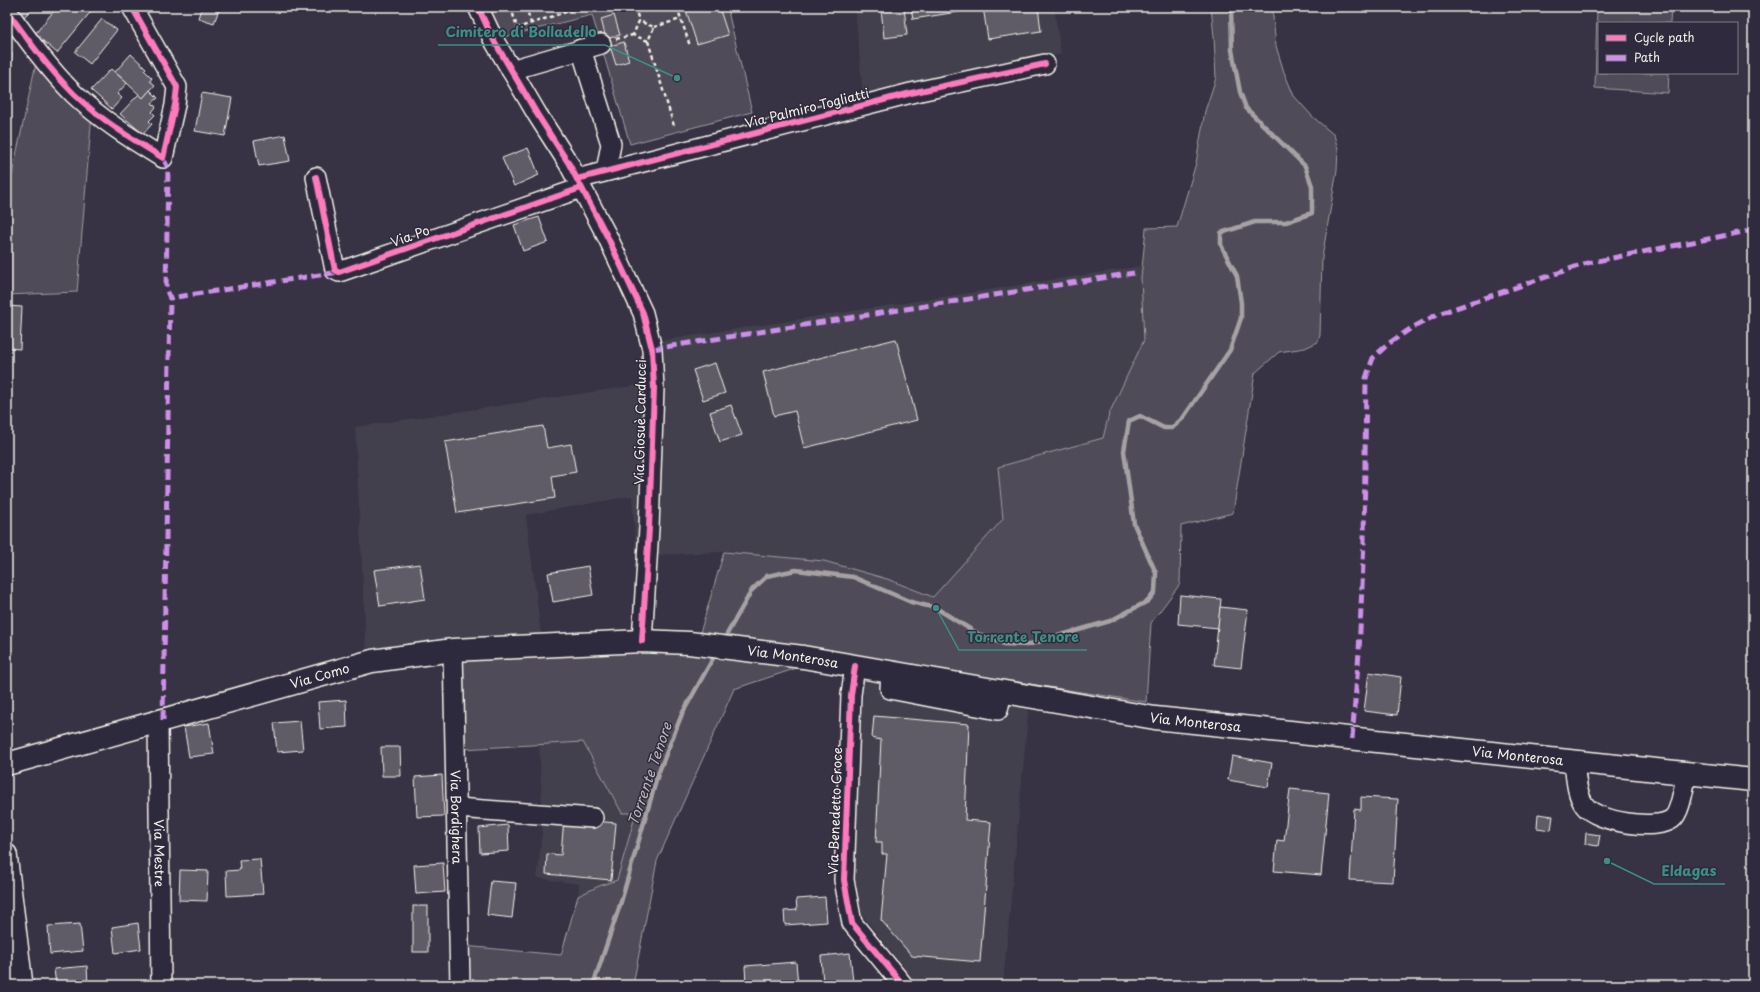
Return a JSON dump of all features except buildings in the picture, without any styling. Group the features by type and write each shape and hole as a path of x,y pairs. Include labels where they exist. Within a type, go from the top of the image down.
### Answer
{"main road":[{"name":"Via Monterosa","path":"642,641 689,643 752,650 855,666 1155,718 1753,780"},
{"name":"Via Como","path":"7,764 372,661 453,650 642,641"}],"street":[{"path":"7,11 35,50 74,94 120,132 164,158 175,105 177,87 132,7"},
{"name":"Via Giosuè Carducci","path":"478,7 493,39 579,183 608,238 642,313 652,350 654,388 649,528 642,641"},
{"path":"511,70 601,44"},
{"path":"581,50 611,144 606,171"},
{"name":"Via Palmiro Togliatti","path":"579,183 606,171 911,93 1045,64"},
{"name":"Via Po","path":"316,177 331,256 335,270 339,272 579,183"},
{"name":"Via Bordighera","path":"453,650 460,985"},
{"name":"Via Benedetto Croce","path":"855,666 851,696 844,880 852,923 903,985"},
{"name":"Via Mestre","path":"158,722 160,985"},
{"path":"1574,762 1579,796 1586,808 1601,817 1616,822 1660,824 1673,819 1678,811 1687,773"},
{"path":"457,808 593,818"},
{"path":"7,854 23,985"}],"path":[{"path":"510,7 517,28 570,9 581,7"},
{"path":"526,7 531,23"},
{"path":"635,7 639,21 633,35 648,41"},
{"path":"678,7 690,46"},
{"path":"639,21 654,27 681,19"},
{"path":"654,27 648,41 674,126"}],"shaded area":[{"path":"487,7 727,7 752,112 630,144 592,15 504,37"},
{"path":"855,7 1054,7 1061,54 863,98"},
{"path":"1211,7 1272,7 1276,46 1284,72 1294,96 1313,117 1334,135 1338,149 1337,170 1322,258 1320,335 1318,342 1305,348 1279,352 1255,373 1233,513 1181,526 1180,584 1151,623 1146,702 700,633 724,552 824,561 887,579 933,597 1003,519 998,467 1103,438 1109,414 1144,340 1141,278 1146,228 1177,227 1196,163 1205,111 1216,78"},
{"path":"1597,7 1671,7 1670,22 1598,22 1598,74 1669,74 1668,93 1595,88"},
{"path":"37,58 92,114 77,292 7,295 7,198"},
{"path":"1142,266 1144,340 1109,414 1103,438 998,467 1003,519 933,597 887,579 824,561 724,552 636,556 632,496 526,515 541,634 366,648 355,427 652,383 645,343"},
{"path":"643,651 708,653 797,668 734,689 657,861 633,985 452,985 453,945 561,955 578,896 599,886 617,880 636,813 622,813 583,742 463,749 462,661"},
{"path":"865,658 1031,684 1003,985 917,985 863,916 851,880"},
{"path":"583,742 622,813 636,813 617,880 599,886 578,896 579,884 537,878 543,823 539,744"}],"waterway":[{"name":"Torrente Tenore","path":"723,641 752,590 767,576 796,570 853,577 911,602 936,608 978,634 1004,644 1027,645 1110,621 1148,601 1155,592 1156,573 1134,524 1124,451 1129,421 1140,416 1164,428 1172,428 1183,418 1230,350 1241,318 1241,303 1237,276 1221,245 1221,233 1255,222 1286,222 1312,213 1312,186 1305,166 1246,108 1240,92 1232,50 1231,7"},
{"name":"Torrente Tenore","path":"593,985 620,905 658,774 682,714 716,653"}],"marked path":[{"path":"163,158 168,168 166,289 170,298 339,272"},
{"path":"1352,739 1359,652 1364,541 1366,378 1373,358 1388,344 1410,329 1438,314 1587,263 1753,230"},
{"path":"652,349 1134,273"},
{"path":"163,720 170,298"}],"cycle path":[{"path":"7,11 47,64 74,94 106,121 163,158 175,105 177,87 132,7"},
{"path":"478,7 493,39 537,114 569,164 608,238 643,313 652,349 654,388 649,528 642,641"},
{"path":"577,179 911,93 1045,64"},
{"path":"316,177 335,270 339,272 581,188"},
{"path":"855,666 851,695 844,880 852,923 903,985"}],"place":[{"name":"Cimitero di Bolladello","path":"677,78"},
{"name":"Torrente Tenore","path":"936,608"},
{"name":"Eldagas","path":"1607,861"}]}
